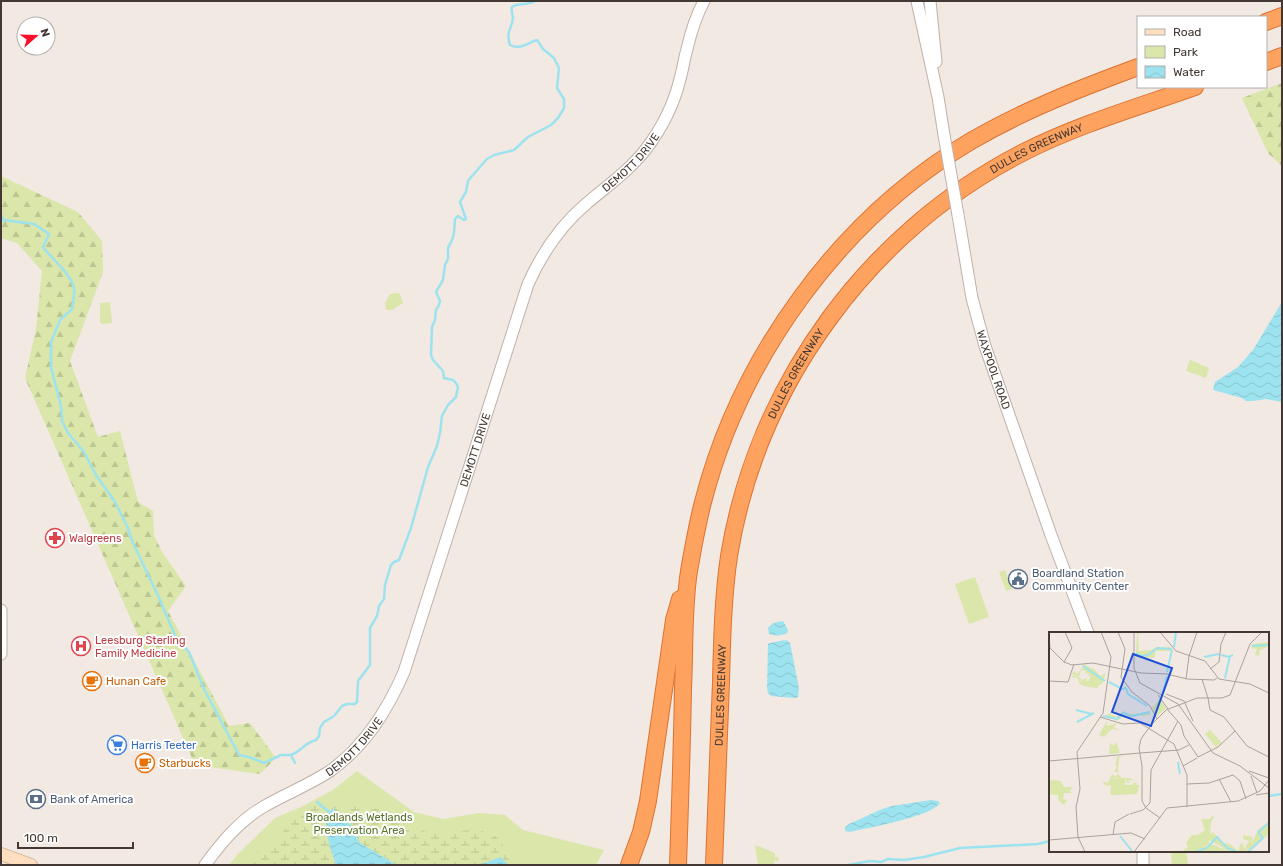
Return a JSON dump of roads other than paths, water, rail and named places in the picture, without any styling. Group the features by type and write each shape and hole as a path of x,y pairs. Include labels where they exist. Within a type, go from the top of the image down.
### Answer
{"highway":[{"path":"1267,22 1282,16"},
{"path":"1267,62 1282,56"},
{"path":"629,865 641,832 648,802 674,620 703,501 718,454 737,407 750,379 780,327 840,249 862,226 900,191 948,156 972,140 1052,100 1137,68"},
{"name":"DULLES GREENWAY","path":"714,865 725,594 729,556 747,481 766,426 798,365 841,302 887,251 910,229 966,187 1024,151 1069,132 1192,88"},
{"path":"678,865 685,624 689,575 697,527"},
{"path":"716,803 720,865"}],"main road":[{"path":"1,854 31,865"}],"street":[{"name":"DEMOTT DRIVE","path":"205,865 233,831 245,820 262,808 311,783 343,761 365,739 388,706 404,672 530,278 546,249 557,233 586,204 622,175 638,159 667,116 681,78 692,29 704,1"},
{"name":"WAXPOOL ROAD","path":"917,1 938,97 972,298 985,346 1051,535 1088,632"},
{"name":"WAXPOOL ROAD","path":"930,1 938,97"},
{"path":"1,610 1,654"},
{"path":"1143,852 1143,865"}],"water":[{"path":"1282,302 1282,402 1266,399 1246,401 1242,398 1213,390 1215,382 1238,367 1253,350"},
{"path":"783,621 788,630 787,633 783,635 769,634 768,628 770,626 774,623"},
{"path":"785,640 790,643 799,688 798,697 795,698 771,696 768,693 767,688 768,644"},
{"path":"931,800 938,801 940,803 925,813 883,825 849,832 845,831 845,827 849,824 882,809"},
{"path":"332,808 351,825 360,843 397,865 336,865 326,829 328,814"},
{"path":"500,857 508,865 471,865 485,863"}],"waterway":[{"path":"295,763 291,755 312,741 316,740 319,736 320,728 324,722 334,716 342,706 347,704 355,704 357,702 358,681 370,665 370,628 377,616 379,606 384,599 385,585 391,565 399,560 411,528 428,467 437,446 442,416 448,405 456,397 458,387 456,383 453,380 444,378 443,371 433,360 431,355 432,327 440,301 436,292 443,280 445,265 448,259 448,248 454,234 455,219 458,216 464,220 466,219 460,202 466,192 468,181 487,159 494,155 514,150 528,137 551,125 558,118 564,108 564,99 557,88 559,68 554,58 543,49 537,40 524,46 517,47 510,45 508,36 513,20 512,7 535,1"},
{"path":"1,214 3,220 34,224 49,234 43,247 72,281 74,287 72,309 60,320 51,342 51,367 61,406 62,421 68,433 84,452 96,475 115,502 176,638 189,652 204,689 239,755 264,763 281,755 291,755"},
{"path":"1269,796 1282,794"},
{"path":"317,802 329,812"},
{"path":"848,865 870,861 881,862 888,859 904,860 924,857 960,848 1038,844 1049,841"}],"place":[{"name":"Walgreens","path":"55,538"},
{"name":"Boardland Station Community Center","path":"1018,579"},
{"name":"Leesburg Sterling Family Medicine","path":"81,646"},
{"name":"Hunan Cafe","path":"92,681"},
{"name":"Harris Teeter","path":"117,745"},
{"name":"Starbucks","path":"145,763"},
{"name":"Bank of America","path":"36,799"}],"park label":[{"name":"Broadlands Wetlands Preservation Area","path":"359,823"}]}
